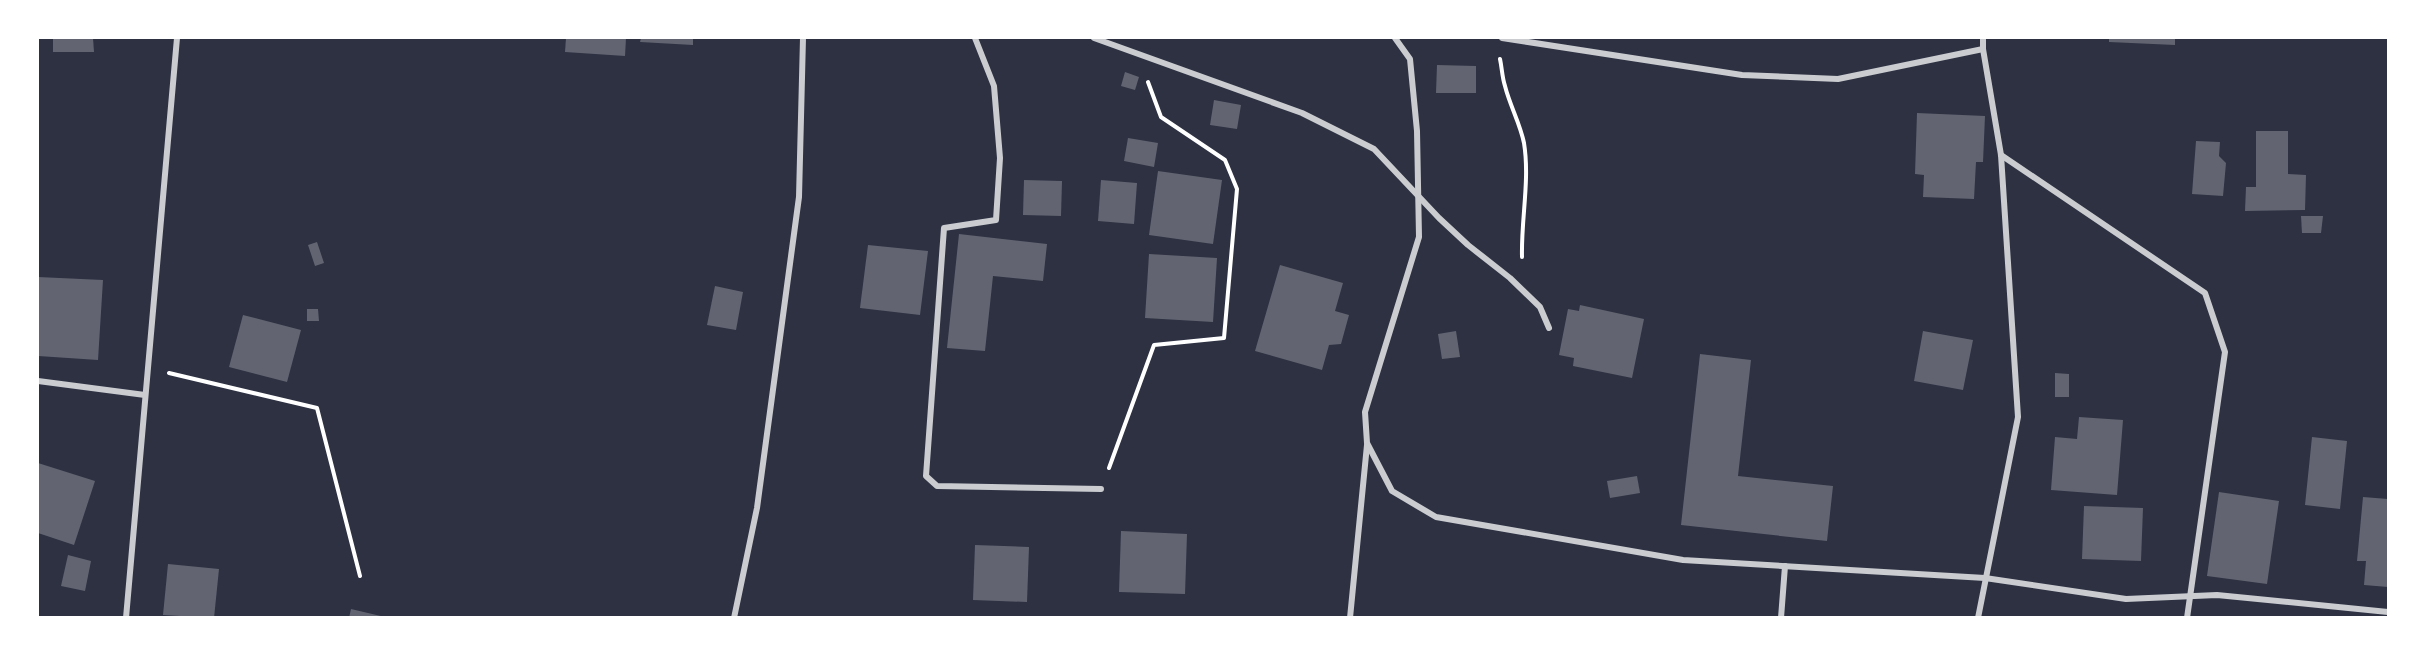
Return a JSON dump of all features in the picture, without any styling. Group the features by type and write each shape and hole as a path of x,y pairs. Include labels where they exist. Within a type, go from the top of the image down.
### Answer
{"street":[{"path":"126,617 177,38"},
{"path":"734,618 757,508 799,197 803,38"},
{"path":"975,38 994,86 1000,158 996,220 944,228 926,476 937,486 1101,489"},
{"path":"1094,38 1302,113 1374,149 1467,245 1521,288 1540,307 1549,328"},
{"path":"1350,618 1367,443 1365,412 1419,237 1417,131 1410,59 1395,38"},
{"path":"1504,38 1742,75 1838,79 1983,49"},
{"path":"1978,618 2018,417 2001,155 1983,38"},
{"path":"2001,155 2205,293 2225,352 2187,618"},
{"path":"38,381 146,395"},
{"path":"1367,443 1392,491 1436,517 1683,560 1985,578 2126,599 2217,595 2388,612"},
{"path":"1781,618 1785,566"}],"path":[{"path":"1504,38 1499,54 1505,87 1518,119 1524,144 1527,175 1522,233 1521,288"},
{"path":"1101,489 1154,345 1224,338 1237,189 1224,160 1161,117 1137,54"},
{"path":"148,368 316,408 360,576"}],"building":[{"path":"53,38 93,38 94,52 53,52"},
{"path":"566,38 626,38 625,56 565,52"},
{"path":"641,38 693,38 693,45 640,42"},
{"path":"2109,38 2175,38 2175,45 2109,42"},
{"path":"1437,65 1476,66 1476,93 1436,93"},
{"path":"1125,72 1139,77 1135,90 1121,86"},
{"path":"1214,100 1241,105 1237,129 1210,125"},
{"path":"1917,113 1985,116 1983,162 1976,162 1974,199 1923,197 1924,175 1915,174"},
{"path":"2256,131 2288,131 2288,174 2306,175 2305,210 2245,211 2246,187 2256,187"},
{"path":"1128,138 1158,143 1154,167 1124,161"},
{"path":"2196,141 2220,142 2219,156 2226,163 2223,196 2192,194"},
{"path":"1158,171 1222,180 1213,244 1149,235"},
{"path":"1024,180 1062,181 1061,216 1023,215"},
{"path":"1101,180 1137,183 1134,224 1098,221"},
{"path":"2301,216 2323,216 2321,233 2302,233"},
{"path":"959,234 1047,244 1043,281 993,276 985,351 947,348"},
{"path":"317,242 324,263 315,266 308,245"},
{"path":"868,245 928,251 920,315 860,308"},
{"path":"1149,254 1217,258 1213,322 1145,318"},
{"path":"1280,265 1343,283 1335,311 1349,315 1341,344 1329,345 1322,370 1255,351"},
{"path":"38,277 103,280 98,360 38,356"},
{"path":"715,286 743,292 736,330 707,325"},
{"path":"1580,305 1644,319 1632,378 1573,366 1574,358 1559,355 1568,309 1579,311"},
{"path":"307,309 318,309 319,321 307,321"},
{"path":"243,315 301,330 287,382 229,367"},
{"path":"1456,331 1460,357 1442,359 1438,334"},
{"path":"1923,331 1973,340 1963,390 1914,381"},
{"path":"1700,354 1751,360 1738,476 1833,486 1827,541 1681,525"},
{"path":"2055,373 2069,374 2069,397 2055,397"},
{"path":"2079,417 2123,420 2117,495 2051,490 2055,437 2077,439"},
{"path":"2312,437 2347,441 2340,509 2305,505"},
{"path":"38,463 95,481 74,545 38,533"},
{"path":"1637,476 1640,493 1610,498 1607,481"},
{"path":"2219,492 2279,501 2267,584 2207,576"},
{"path":"2363,497 2388,499 2388,587 2364,585 2366,561 2357,561"},
{"path":"2084,506 2143,508 2141,561 2082,559"},
{"path":"1121,531 1187,534 1185,594 1119,592"},
{"path":"975,545 1029,547 1027,602 973,600"},
{"path":"68,555 91,561 85,591 61,586"},
{"path":"168,564 219,569 214,618 163,615"},
{"path":"351,609 385,617 349,618"}]}
